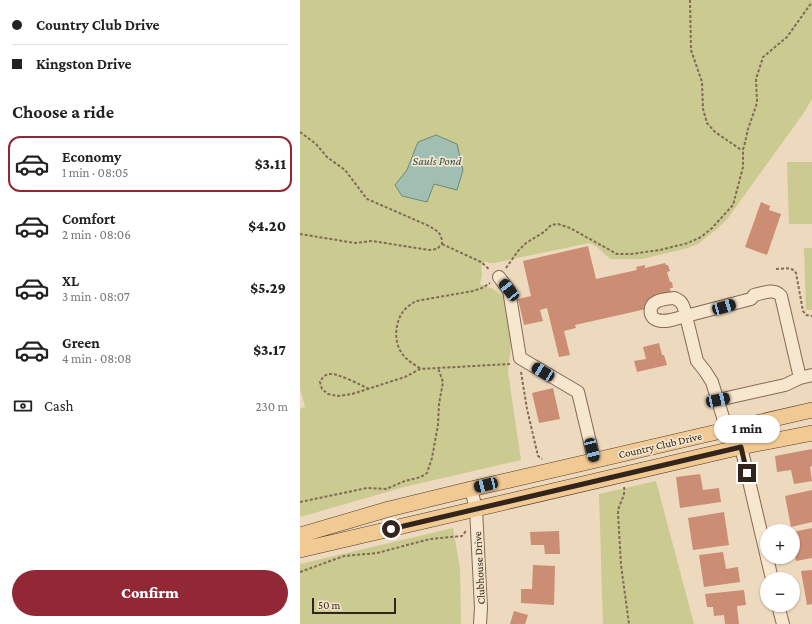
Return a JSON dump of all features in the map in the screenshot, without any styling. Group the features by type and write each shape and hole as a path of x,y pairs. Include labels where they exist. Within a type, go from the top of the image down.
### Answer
{"main road":[{"name":"Country Club Drive","path":"300,535 389,509 471,488 812,410"},
{"name":"Country Club Drive","path":"300,550 621,484 741,447 812,432"}],"street":[{"path":"499,277 509,290 520,358 578,392 594,459"},
{"path":"718,400 785,385 806,376 782,296 778,292 773,291 754,295 751,299 686,316 697,362 705,370 712,382 727,430 741,447 770,572"},
{"name":"Clubhouse Drive","path":"471,488 476,514 480,624"},
{"path":"780,612 783,624"}],"path":[{"path":"690,0 691,50 702,82 703,109 707,123 715,132 742,149"},
{"path":"420,368 401,353 397,344 396,331 402,313 408,305 416,301 482,288 499,277 518,251 526,243 544,232 551,225 558,224 570,228 617,254 638,254 688,243 701,237 712,228 733,206 743,167 742,149 756,106 756,79 763,57 787,37 812,2"},
{"path":"300,132 316,144 327,157 345,170 367,199 432,228 442,236 442,244 437,249 429,250 372,241 355,243 300,234"},
{"path":"442,244 481,262 499,277"},
{"path":"776,269 790,268 794,270 796,273 803,311 806,315 812,316"},
{"path":"369,388 330,374 324,376 320,382 322,389 328,394 338,396 352,394 405,376 420,368 507,363 512,364"},
{"path":"300,502 367,488 386,488 421,477 427,473 432,458 438,425 438,404 443,382 438,368"},
{"path":"519,369 522,373 527,409 538,456 541,459 548,460"},
{"path":"621,484 625,492 618,508 618,513 621,565 629,624"},
{"path":"300,572 344,556 377,553 430,539 462,536 476,514"}],"green space":[{"path":"300,0 812,0 812,99 803,114 728,218 698,244 688,248 642,259 610,259 596,246 589,243 494,263 485,261 481,266 482,275 480,284 493,289 504,297 511,344 508,372 521,460 404,487 300,517 300,409 305,407 300,388"},
{"path":"787,162 812,162 812,224 789,224"},
{"path":"804,248 812,248 812,310 806,310"},
{"path":"656,481 694,624 603,624 599,494"},
{"path":"453,528 460,568 461,624 300,624 300,564"}],"water":[{"name":"Sauls Pond","path":"436,135 457,144 463,170 457,190 434,184 427,202 402,196 395,185 407,170 418,142"}],"building":[{"path":"761,202 770,206 769,210 781,214 767,255 745,247"},
{"path":"588,246 596,279 637,270 636,267 645,265 645,268 665,263 668,265 670,271 667,272 670,282 672,282 673,288 670,288 673,302 658,301 645,304 646,309 575,325 576,328 564,331 570,355 559,357 547,308 540,310 543,321 524,325 518,299 531,296 523,261"},
{"path":"659,343 662,355 664,355 667,365 637,372 634,361 646,359 643,347"},
{"path":"553,388 560,419 539,423 532,393"},
{"path":"812,449 812,466 810,467 812,481 794,484 791,470 777,472 775,456"},
{"path":"700,474 703,490 719,488 721,502 680,508 676,477"},
{"path":"812,490 812,522 800,525 790,524 785,496"},
{"path":"724,512 729,545 693,550 688,518"},
{"path":"812,528 812,558 800,560 800,531"},
{"path":"559,531 560,554 545,554 544,545 531,545 530,532"},
{"path":"723,552 726,569 738,567 740,582 704,587 699,555"},
{"path":"533,565 555,566 554,605 521,603 521,589 532,589"},
{"path":"812,570 812,604 807,605 801,571"},
{"path":"744,590 746,605 737,606 739,624 725,624 724,615 714,616 713,607 707,607 705,594"},
{"path":"514,611 528,615 525,624 510,624"}],"route":[{"path":"391,529 741,447 747,473"}]}
